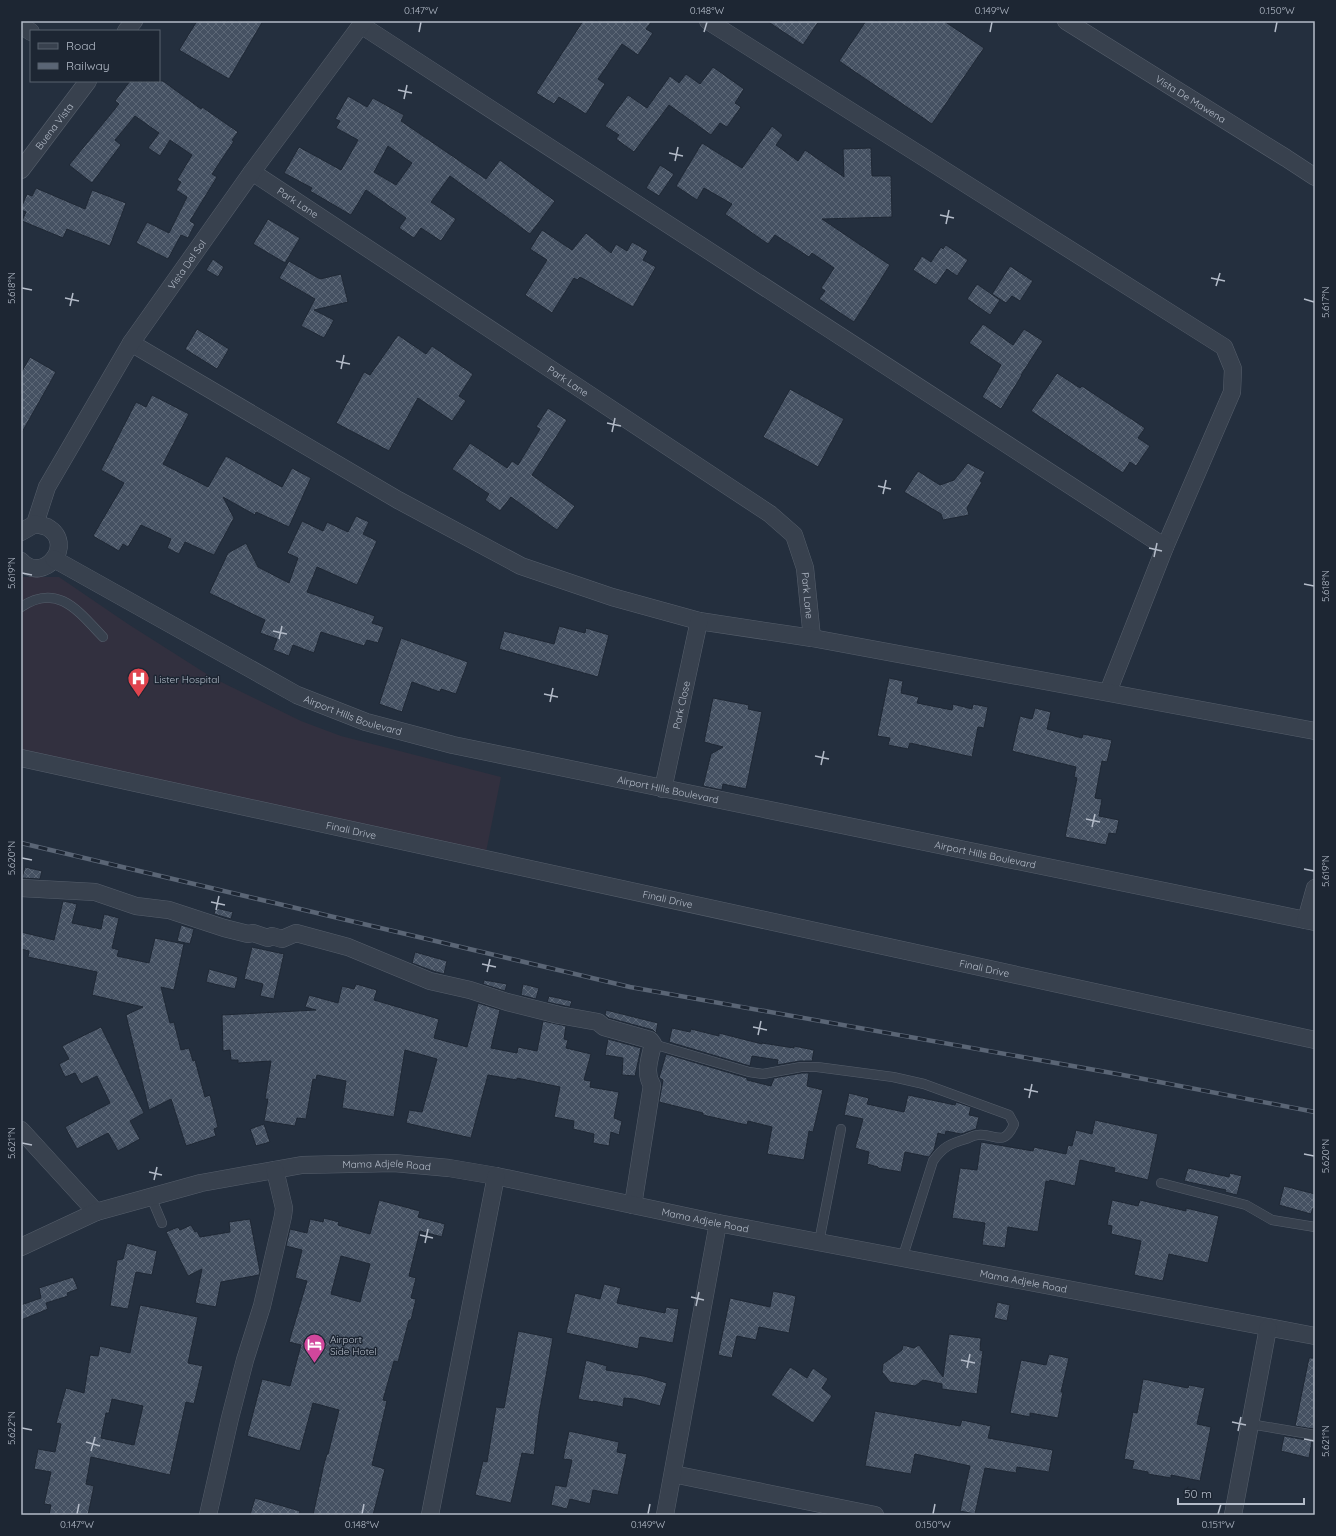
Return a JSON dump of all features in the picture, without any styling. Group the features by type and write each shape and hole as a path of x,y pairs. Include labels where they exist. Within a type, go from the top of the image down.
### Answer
{"street":[{"path":"127,30 134,21"},
{"path":"708,21 1224,346 1233,369 1232,392 1165,547 1108,692"},
{"name":"Vista De Mawena","path":"1066,21 1315,177"},
{"path":"362,23 1165,547"},
{"name":"Vista Del Sol","path":"28,528 47,487 131,343 252,172 362,23"},
{"path":"21,25 30,31"},
{"name":"Buena Vista","path":"21,170 87,82"},
{"name":"Park Lane","path":"252,172 770,514 794,535 805,568 812,638"},
{"path":"131,343 398,500 521,566 612,597 698,621 812,638 1315,731"},
{"path":"21,561 31,568 40,568 48,565 54,559 58,551 58,542 54,533 47,527 28,528"},
{"name":"Airport Hills Boulevard","path":"54,559 297,695 366,722 453,745 1310,921"},
{"name":"Park Close","path":"663,789 698,621"},
{"name":"Finali Drive","path":"21,758 1315,1040"},
{"path":"21,888 95,892 136,906 169,910 224,928 248,934 253,933 268,938 272,936 282,939 296,934 348,947 430,981 470,990 537,1010 598,1022 604,1027 650,1040 653,1044 648,1068 648,1079 652,1085 633,1205"},
{"path":"1310,921 1315,888"},
{"path":"21,1130 96,1212"},
{"name":"Mama Adjele Road","path":"21,1247 96,1212 201,1183 302,1165 394,1163 449,1168 496,1176 718,1223 902,1259 1315,1336"},
{"path":"208,1515 230,1418 245,1360 262,1306 283,1216 284,1208 275,1170"},
{"path":"430,1515 496,1176"},
{"path":"665,1515 718,1223"},
{"path":"1233,1515 1268,1328"},
{"path":"673,1474 875,1515"}],"lane":[{"path":"21,607 38,598 53,598 66,602 76,608 103,637"},
{"path":"653,1044 749,1072 763,1074 801,1067 817,1067 911,1080 1009,1115 1014,1124 1010,1133 1002,1138 978,1135 949,1144 933,1161 902,1259"},
{"path":"819,1242 841,1128"},
{"path":"1161,1183 1246,1205 1272,1220 1315,1227"},
{"path":"151,1197 162,1223"},
{"path":"1250,1424 1315,1435"}],"shaded area":[{"name":"Lister Hospital","path":"21,577 59,577 128,624 213,678 301,721 341,736 501,777 485,857 21,752"}],"building":[{"path":"197,21 263,21 229,79 179,50"},
{"path":"583,21 652,21 646,29 653,33 638,55 622,44 598,79 605,84 586,114 559,97 554,104 536,93"},
{"path":"767,21 819,21 803,45"},
{"path":"866,21 944,21 984,48 932,124 839,61"},
{"path":"713,67 744,89 735,103 741,107 727,127 720,123 711,135 669,105 634,152 616,139 619,135 605,126 628,95 647,108 670,76 679,83 686,74 700,84"},
{"path":"163,81 201,109 202,107 238,132 232,140 234,141 212,174 217,177 190,221 195,224 188,238 181,235 168,259 136,243 147,222 169,233 187,197 176,190 181,182 177,180 192,155 170,140 160,156 148,148 159,133 135,116 115,140 121,145 92,183 69,165 119,104 115,101 129,82"},
{"path":"348,96 367,107 373,98 404,115 401,121 486,179 500,160 555,201 530,234 450,176 431,202 456,219 441,241 421,228 414,238 399,228 406,218 366,190 351,215 310,191 312,188 284,173 299,147 341,170 358,140 336,128 340,121 335,119","holes":["388,146 412,163 396,185 374,172"]},
{"path":"772,126 783,135 776,145 798,161 805,150 844,177 843,149 871,148 872,176 891,176 892,217 822,219 890,265 854,322 819,299 825,291 821,288 834,268 812,253 809,257 775,235 768,244 725,214 732,204 704,188 697,200 676,186 702,143 742,168"},
{"path":"660,165 674,174 659,196 646,188"},
{"path":"36,188 85,209 92,190 126,203 110,246 67,229 63,238 22,221 26,212 21,210 21,208 27,194 32,196"},
{"path":"268,219 300,238 285,263 253,244"},
{"path":"542,230 572,250 586,233 611,253 616,244 627,251 632,242 648,251 643,260 656,267 633,307 580,277 577,280 574,278 552,313 525,295 547,260 530,249"},
{"path":"946,245 968,260 957,276 947,269 936,285 913,270 922,256 931,262 941,247 943,249"},
{"path":"213,259 224,267 218,277 206,270"},
{"path":"289,261 320,279 341,274 348,302 314,310 334,320 324,338 301,326 315,299 279,278"},
{"path":"1010,266 1033,281 1020,301 1012,296 1006,303 992,294"},
{"path":"977,284 1000,300 990,315 967,299"},
{"path":"983,324 1013,345 1024,329 1043,341 1001,409 982,397 1001,365 969,343"},
{"path":"197,329 229,349 217,369 185,349"},
{"path":"398,335 426,354 432,346 473,374 459,396 466,401 452,421 418,398 389,451 336,423 364,372 370,375"},
{"path":"30,357 56,372 21,434 21,373"},
{"path":"1057,373 1080,388 1082,386 1145,428 1138,438 1150,446 1136,466 1130,462 1123,473 1031,411"},
{"path":"790,389 844,419 818,467 763,437"},
{"path":"152,395 189,414 163,464 208,487 226,456 282,487 292,468 311,478 289,527 256,512 255,515 223,497 234,518 214,555 185,542 179,554 167,548 171,539 141,525 128,547 123,544 119,551 93,536 124,483 101,470 136,402 146,407"},
{"path":"548,408 567,420 532,475 575,506 557,530 511,497 500,511 485,500 489,494 452,469 470,443 507,468 512,461 518,465 540,429 536,427"},
{"path":"968,463 985,472 980,481 982,482 967,508 969,515 943,520 941,514 904,492 918,471 940,485 954,480"},
{"path":"356,516 369,522 363,534 377,541 357,585 317,567 307,592 375,616 372,623 384,627 378,643 367,640 364,646 321,632 314,653 293,645 289,656 273,650 277,639 260,633 265,620 209,593 228,553 246,543 258,567 289,583 298,558 287,553 302,521 323,531 327,522 348,532"},
{"path":"559,626 585,633 586,628 609,635 598,677 499,649 504,631 554,644"},
{"path":"401,638 468,662 456,694 441,689 440,692 412,682 402,712 379,704"},
{"path":"889,678 903,681 901,693 919,697 917,703 952,710 953,704 972,709 973,704 988,707 984,728 978,727 972,757 910,743 908,749 888,745 890,738 877,736"},
{"path":"713,698 749,705 748,709 762,712 746,789 723,784 722,790 703,786 711,754 723,747 704,742"},
{"path":"1035,708 1051,712 1047,729 1082,738 1083,734 1112,740 1107,762 1102,761 1095,798 1102,799 1099,816 1119,820 1116,834 1109,833 1106,845 1065,837 1077,778 1074,777 1076,767 1012,751 1020,716 1032,719"},
{"path":"25,867 42,871 40,879 22,878"},
{"path":"63,901 77,904 72,923 101,929 104,914 119,918 112,948 119,950 117,956 149,963 155,938 184,944 174,990 161,987 170,1023 174,1022 181,1050 189,1048 193,1061 195,1060 205,1097 210,1095 218,1127 214,1129 216,1136 186,1146 171,1099 149,1110 126,1015 143,1007 92,995 97,972 28,957 29,951 21,949 21,932 54,940"},
{"path":"216,908 233,912 231,919 214,914"},
{"path":"181,925 194,929 190,944 177,941"},
{"path":"252,947 284,954 274,999 260,996 263,984 244,979"},
{"path":"415,952 447,961 444,974 412,963"},
{"path":"209,969 238,977 235,989 206,982"},
{"path":"484,980 507,984 505,991 483,984"},
{"path":"356,984 377,990 374,1000 439,1019 434,1038 467,1047 478,1003 500,1010 491,1048 517,1053 518,1047 537,1051 543,1021 566,1026 564,1039 568,1040 566,1048 591,1054 584,1080 591,1081 590,1087 619,1092 614,1118 622,1121 619,1135 611,1132 609,1146 593,1143 594,1134 573,1129 574,1121 554,1117 560,1087 517,1078 517,1080 488,1075 471,1138 406,1123 409,1110 422,1112 437,1059 405,1050 394,1117 342,1108 346,1081 317,1075 316,1080 313,1079 306,1119 297,1118 295,1126 264,1121 268,1099 265,1099 271,1061 238,1063 238,1060 231,1060 230,1050 223,1051 222,1015 316,1010 305,1007 309,995 338,1003 342,986 354,989"},
{"path":"523,984 539,988 536,999 521,995"},
{"path":"549,996 572,1001 570,1007 547,1002"},
{"path":"606,1010 658,1023 656,1033 653,1030 609,1018 605,1015"},
{"path":"101,1027 144,1113 130,1121 140,1139 118,1151 108,1133 77,1149 65,1127 110,1103 97,1076 81,1084 75,1073 65,1077 59,1064 69,1059 62,1046"},
{"path":"672,1028 690,1032 691,1029 719,1036 719,1033 762,1044 794,1048 794,1046 814,1050 812,1061 800,1061 777,1065 778,1060 752,1056 750,1066 669,1042"},
{"path":"608,1039 641,1048 635,1076 622,1075 623,1058 605,1055"},
{"path":"666,1054 747,1078 747,1080 771,1086 774,1078 809,1073 807,1086 823,1090 813,1132 809,1131 804,1160 767,1154 772,1127 748,1121 747,1125 703,1115 703,1113 659,1102 663,1080 659,1078"},
{"path":"849,1093 869,1098 867,1104 904,1112 908,1095 955,1105 956,1102 971,1107 969,1115 979,1117 976,1129 961,1134 946,1131 945,1135 938,1133 934,1150 929,1157 905,1152 901,1172 878,1168 867,1164 869,1152 855,1148 863,1119 844,1115"},
{"path":"1095,1120 1158,1134 1148,1180 1114,1172 1115,1168 1080,1160 1075,1186 1050,1180 1049,1182 1046,1181 1038,1232 1008,1227 1005,1248 982,1245 985,1223 952,1218 960,1168 977,1170 981,1142 1033,1151 1034,1147 1066,1154 1068,1145 1072,1146 1076,1130 1092,1134"},
{"path":"264,1124 270,1142 256,1146 250,1129"},
{"path":"1188,1168 1229,1177 1230,1173 1242,1176 1237,1195 1225,1192 1226,1190 1184,1181"},
{"path":"1284,1186 1315,1194 1315,1208 1313,1208 1311,1214 1279,1205"},
{"path":"379,1200 420,1211 418,1217 445,1224 442,1237 420,1231 409,1276 416,1278 411,1298 416,1299 398,1362 394,1361 383,1400 387,1401 372,1465 385,1469 373,1515 313,1515 324,1464 339,1410 313,1403 300,1451 247,1436 262,1379 290,1386 301,1345 289,1342 307,1281 295,1278 302,1250 286,1246 290,1229 307,1233 310,1219 323,1222 324,1218 339,1222 338,1225 370,1234","holes":["341,1256 370,1264 360,1302 331,1294"]},
{"path":"1112,1200 1138,1206 1140,1200 1186,1211 1186,1208 1219,1216 1208,1263 1169,1254 1163,1281 1134,1275 1141,1241 1111,1234 1112,1226 1107,1225"},
{"path":"250,1219 260,1272 259,1275 221,1282 216,1307 195,1303 202,1269 188,1276 166,1232 178,1227 180,1230 191,1225 200,1237 230,1232 229,1222"},
{"path":"127,1243 157,1251 152,1275 136,1272 128,1309 110,1306 117,1260 123,1259"},
{"path":"73,1277 78,1289 67,1293 68,1296 46,1303 48,1309 21,1320 21,1305 41,1298 39,1288"},
{"path":"604,1284 621,1288 617,1303 665,1313 666,1307 679,1309 673,1343 640,1337 638,1349 566,1333 575,1293 600,1299"},
{"path":"773,1291 796,1296 789,1333 759,1327 756,1340 737,1336 732,1358 718,1355 730,1298 770,1307"},
{"path":"997,1302 1010,1305 1007,1321 994,1318"},
{"path":"140,1305 198,1317 188,1363 203,1366 194,1404 186,1402 170,1475 91,1457 86,1484 94,1486 88,1515 49,1515 51,1505 44,1504 51,1472 34,1469 38,1449 55,1452 61,1424 56,1423 66,1388 84,1393 90,1355 98,1356 100,1346 130,1353","holes":["112,1399 143,1406 134,1445 101,1438 106,1413 109,1413"]},
{"path":"518,1331 553,1338 539,1414 534,1455 522,1453 511,1503 475,1495 483,1461 487,1462 496,1407 504,1408"},
{"path":"949,1334 981,1338 980,1350 983,1351 977,1394 942,1389 942,1384 923,1380 915,1386 890,1382 882,1372 883,1364 902,1350 903,1345 914,1348 919,1345 943,1377"},
{"path":"1049,1354 1069,1358 1061,1392 1063,1392 1058,1418 1030,1413 1030,1417 1010,1413 1021,1360 1046,1365"},
{"path":"1309,1358 1315,1358 1314,1429 1295,1426"},
{"path":"586,1360 607,1366 606,1370 644,1376 667,1383 660,1406 624,1398 623,1407 578,1399"},
{"path":"790,1367 807,1378 813,1368 828,1379 822,1388 832,1396 813,1423 771,1395"},
{"path":"1143,1379 1188,1388 1189,1385 1205,1388 1197,1424 1211,1427 1200,1481 1171,1475 1171,1478 1148,1474 1148,1472 1132,1469 1134,1461 1124,1459 1133,1412 1137,1413"},
{"path":"875,1411 960,1426 962,1420 991,1426 988,1438 1053,1450 1049,1472 1017,1467 1016,1473 985,1468 975,1514 960,1511 970,1466 915,1454 911,1474 865,1466"},
{"path":"569,1431 619,1442 617,1452 627,1454 618,1495 593,1490 590,1504 570,1499 567,1509 551,1505 555,1485 566,1487 572,1460 563,1459"},
{"path":"1284,1436 1312,1441 1309,1458 1281,1451"},
{"path":"255,1498 300,1511 299,1515 250,1515"}],"railway":[{"path":"21,843 630,987 1123,1075 1315,1112"}],"place":[{"name":"Lister Hospital","path":"139,698"},
{"name":"Airport Side Hotel","path":"315,1364"}]}
